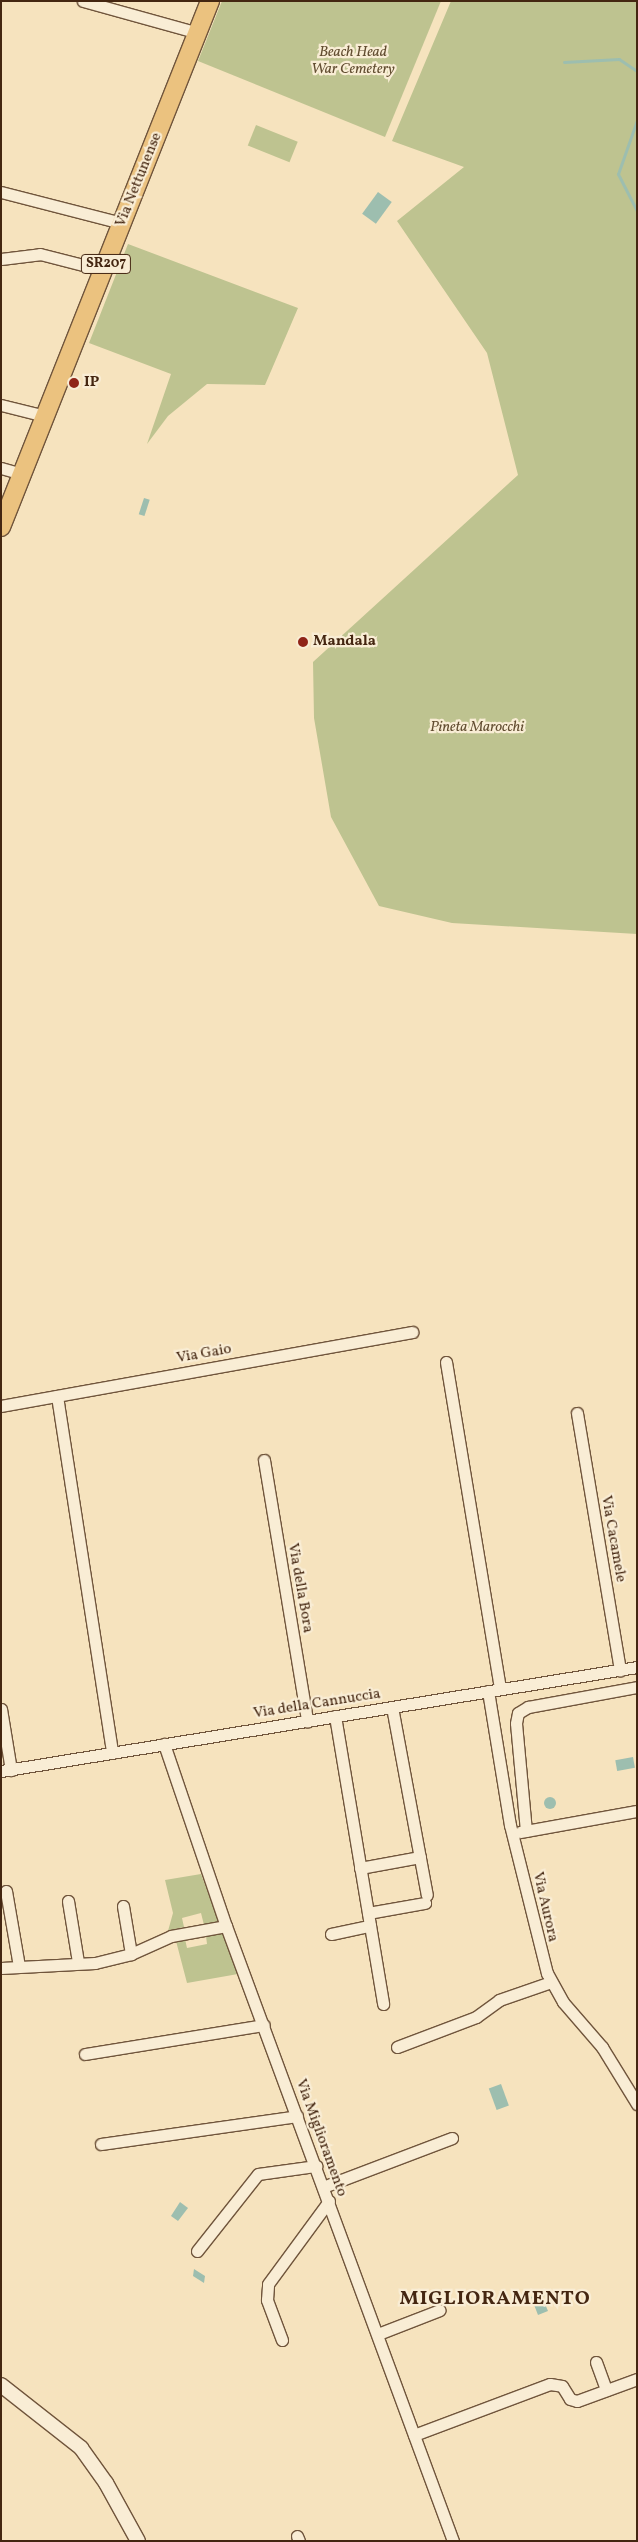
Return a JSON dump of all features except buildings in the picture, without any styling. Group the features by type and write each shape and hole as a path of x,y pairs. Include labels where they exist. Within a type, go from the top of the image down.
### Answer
{"main road":[{"name":"Via Nettunense","path":"1,527 210,1"}],"street":[{"path":"83,1 198,33"},
{"path":"1,192 122,223"},
{"path":"1,259 43,254 103,270"},
{"path":"1,405 45,416"},
{"path":"1,468 22,474"},
{"name":"Via Gaio","path":"1,1406 412,1332"},
{"name":"Via Aurora","path":"446,1362 494,1690 512,1833 537,1942 551,1982 565,2005 602,2048 637,2104"},
{"path":"57,1396 112,1753"},
{"name":"Via Cacamele","path":"577,1414 620,1670"},
{"name":"Via della Bora","path":"264,1460 307,1721"},
{"name":"Via della Cannuccia","path":"6,1770 637,1667"},
{"path":"526,1831 516,1723 518,1712 528,1707 637,1687"},
{"path":"368,1913 426,1899 392,1707"},
{"path":"1,1709 6,1770"},
{"path":"335,1716 383,2004"},
{"name":"Via Miglioramento","path":"164,1744 226,1926 298,2116 453,2541"},
{"path":"512,1833 637,1811"},
{"path":"360,1868 420,1857"},
{"path":"6,1891 19,1966"},
{"path":"68,1900 78,1962"},
{"path":"123,1906 131,1954"},
{"path":"1,1968 19,1966 51,1967 78,1962 95,1963 131,1954 166,1938 226,1926"},
{"path":"331,1934 370,1926"},
{"path":"397,2046 476,2017 499,2000 551,1982"},
{"path":"85,2054 264,2025"},
{"path":"101,2144 298,2116"},
{"path":"323,2186 452,2138"},
{"path":"197,2251 255,2176 268,2170 316,2166"},
{"path":"282,2340 267,2300 268,2284 329,2201"},
{"path":"378,2334 440,2310"},
{"path":"596,2362 606,2390"},
{"path":"414,2435 550,2384 562,2386 575,2401 637,2379"},
{"path":"1,2386 81,2448 102,2477 133,2540"}],"green space":[{"name":"Beach Head War Cemetery","path":"222,1 441,1 385,137 198,61"},
{"name":"Pineta Marocchi","path":"451,1 637,1 637,934 452,923 379,906 331,817 314,718 313,662 518,475 487,353 397,221 464,167 392,141"},
{"path":"256,125 298,142 289,162 248,145"},
{"path":"128,244 298,308 265,385 207,384 168,416 147,444 171,374 89,343"},
{"path":"201,1874 219,1922 204,1925 201,1913 182,1918 184,1927 168,1931 173,1913 165,1880"},
{"path":"222,1932 238,1974 187,1983 176,1941 185,1939 187,1948 207,1944 206,1936"}],"shaded area":[{"path":"378,192 392,202 376,224 362,214"},
{"path":"144,498 150,500 144,516 139,514"},
{"path":"633,1757 635,1768 617,1771 615,1760"},
{"path":"548,1797 552,1797 556,1803 552,1809 548,1809 544,1805 544,1801"},
{"path":"501,2084 509,2106 497,2110 489,2088"},
{"path":"180,2202 188,2208 178,2221 171,2216"},
{"path":"194,2269 205,2276 204,2283 193,2276"},
{"path":"544,2289 546,2295 542,2297 548,2311 538,2315 531,2297"}],"waterway":[{"path":"564,62 619,59 637,71"},
{"path":"637,120 618,174 637,211"}],"place":[{"name":"IP","path":"74,383"},
{"name":"Mandala","path":"303,642"}],"district":[{"name":"MIGLIORAMENTO","path":"495,2299"}]}
